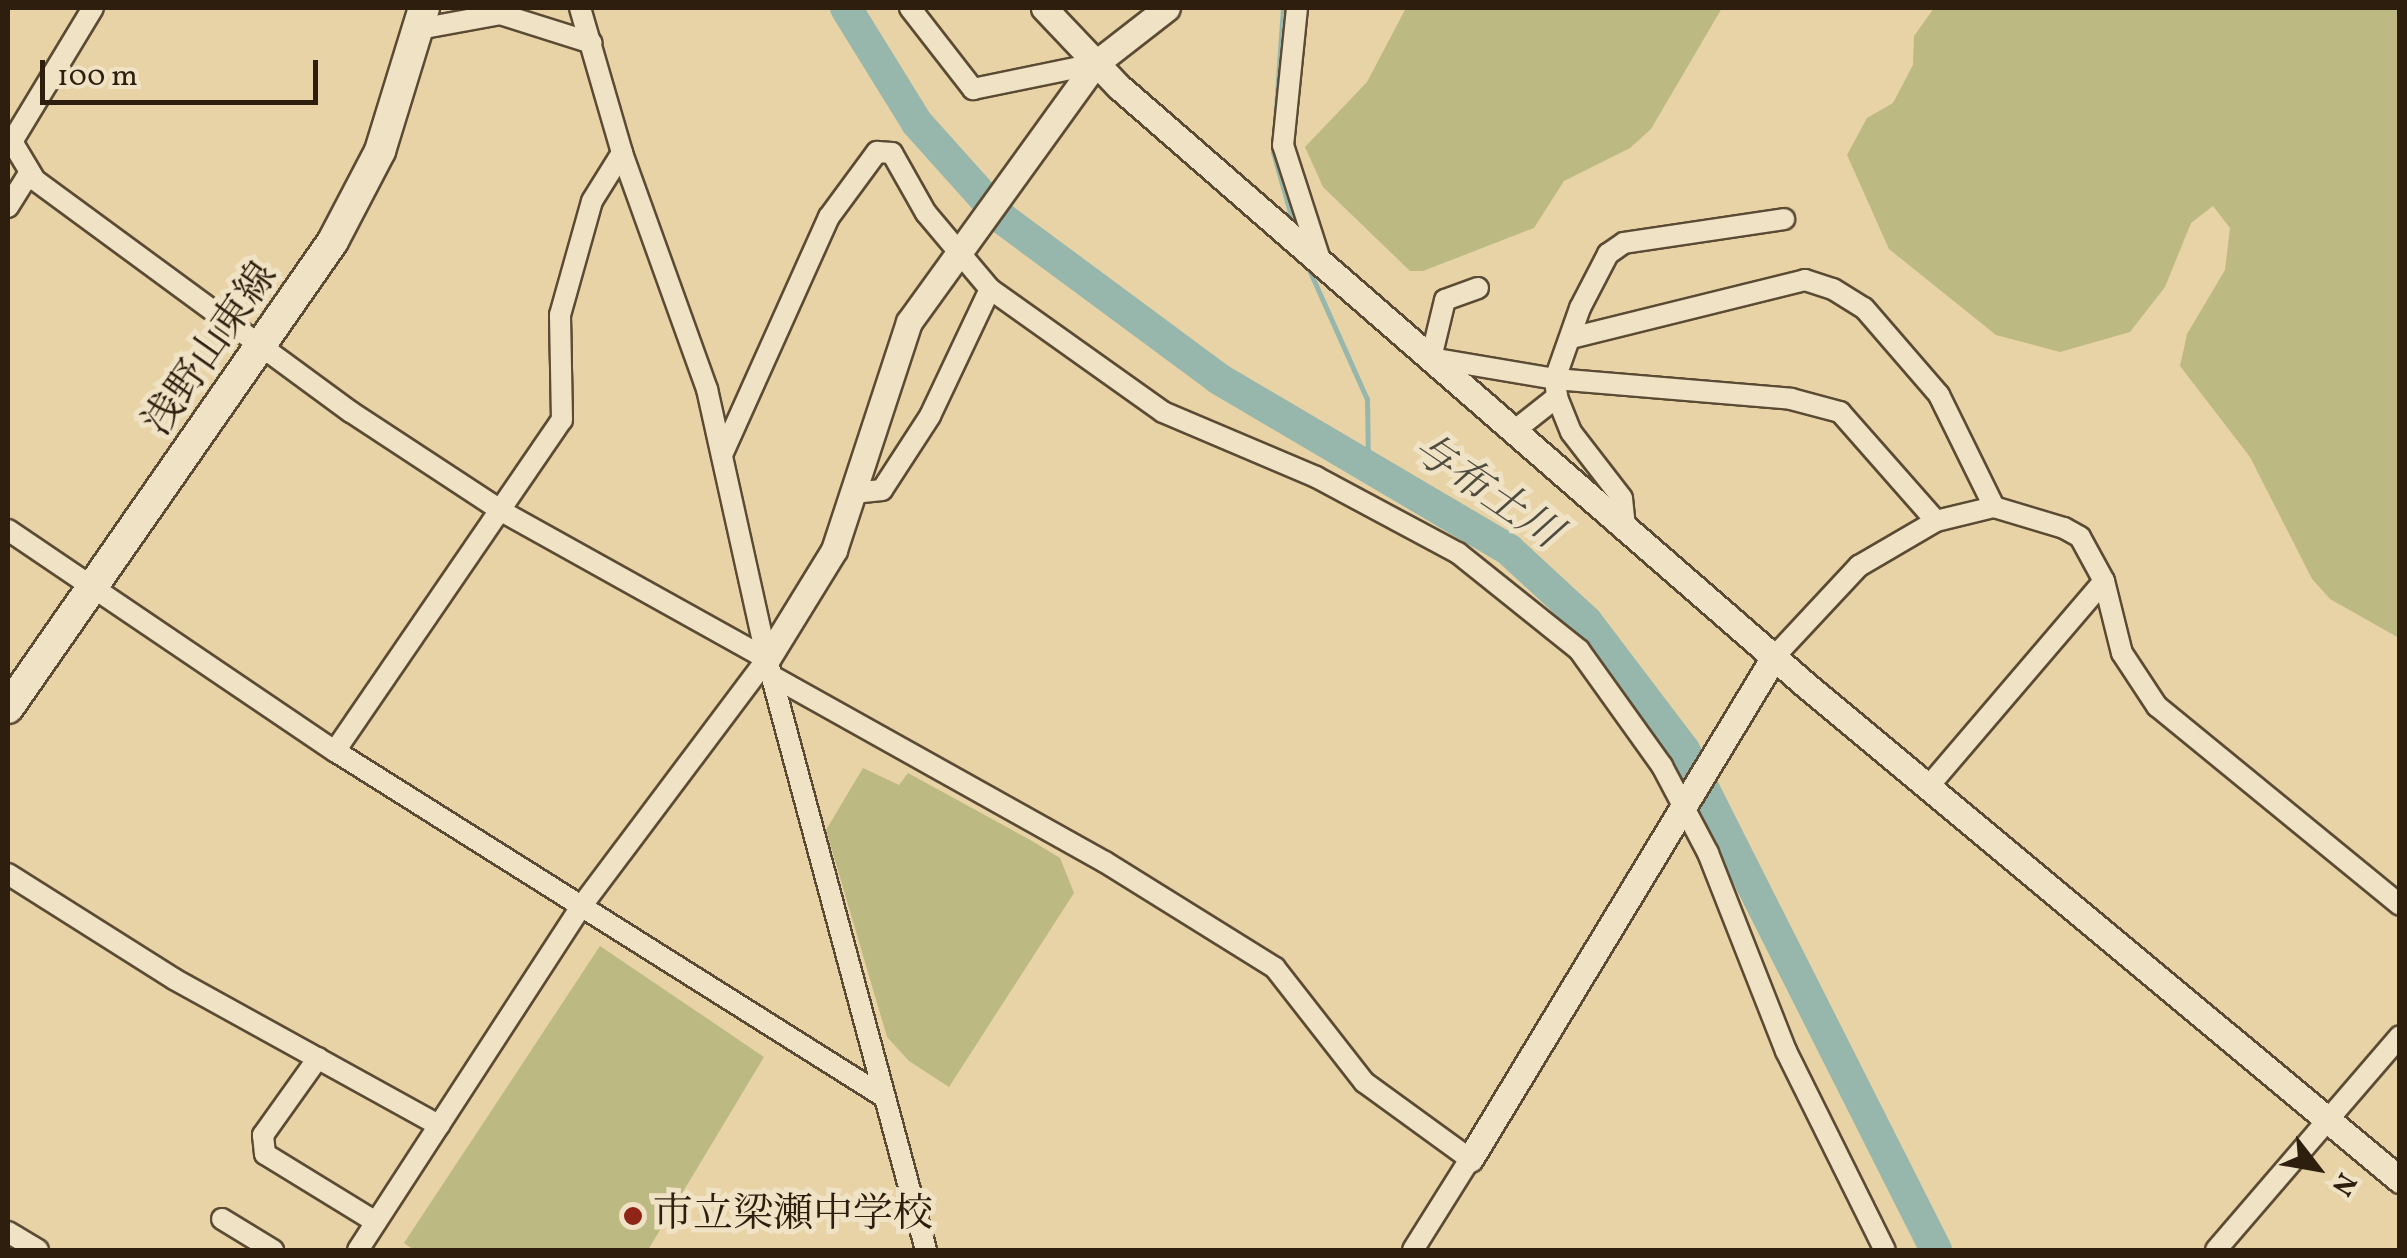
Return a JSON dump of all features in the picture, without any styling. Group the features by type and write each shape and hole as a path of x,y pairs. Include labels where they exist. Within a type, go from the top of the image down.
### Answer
{"main road":[{"name":"浅野山東線","path":"8,708 264,348 358,196 398,102 421,18"}],"street":[{"path":"93,8 10,138 29,174 264,348 503,512 1105,862 1275,968 1364,1082 1470,1159"},
{"path":"580,8 622,154 707,389 769,668 881,1095 926,1250"},
{"path":"910,8 972,90 1095,64"},
{"path":"1044,8 1095,64 1774,658 2400,1180"},
{"path":"362,1249 584,904 769,668 834,550 909,322 960,244 1095,64 1167,8"},
{"path":"1297,8 1283,145 1321,263"},
{"path":"421,18 500,14 592,43"},
{"path":"722,456 829,218 877,152 892,153 926,213 960,244 990,289 1163,412 1316,477 1458,554 1578,650 1685,800 1786,1052 1884,1250"},
{"path":"335,751 503,512 562,420 560,315 592,201 622,154"},
{"path":"8,207 29,174"},
{"path":"1514,431 1556,388 1572,338 1608,254 1624,243 1784,219"},
{"path":"1572,338 1806,280 1833,289 1864,308 1938,396 1994,508"},
{"path":"1431,358 1446,300 1478,288"},
{"path":"853,493 882,490 930,416 990,289"},
{"path":"1431,358 1556,388 1791,398 1840,412 1936,521"},
{"path":"1556,388 1571,432 1622,498 1625,527"},
{"path":"1413,1250 1774,658 1859,566 1936,521 1994,508 2080,537 2104,581 2122,653 2157,706 2400,905"},
{"path":"8,530 335,751 584,904 881,1095"},
{"path":"1928,786 2104,581"},
{"path":"8,874 174,979 439,1125"},
{"path":"2216,1250 2400,1036"},
{"path":"318,1058 263,1135 265,1154 376,1222"},
{"path":"222,1219 273,1250"},
{"path":"8,1232 38,1250"}],"shaded area":[{"path":"1406,8 1722,8 1651,129 1630,148 1564,181 1534,228 1423,271 1410,271 1323,187 1305,147 1367,82"},
{"path":"1934,8 2399,8 2399,638 2330,599 2312,579 2250,457 2180,366 2187,334 2225,270 2230,228 2213,206 2191,223 2165,287 2130,332 2060,352 1996,335 1889,249 1847,155 1867,118 1893,103 1913,65 1914,36"},
{"path":"863,768 899,785 908,773 1032,841 1060,858 1074,893 949,1087 909,1061 887,1037 826,830"},
{"path":"600,946 764,1057 648,1250 414,1250 404,1243"}],"waterway":[{"name":"与布土川","path":"846,8 917,123 1003,219 1219,379 1509,550 1586,621 1684,750 1936,1250"},
{"path":"1283,8 1273,152 1294,226"},
{"path":"1307,265 1367,399 1368,463"}],"place":[{"name":"市立梁瀬中学校","path":"633,1216"}]}
